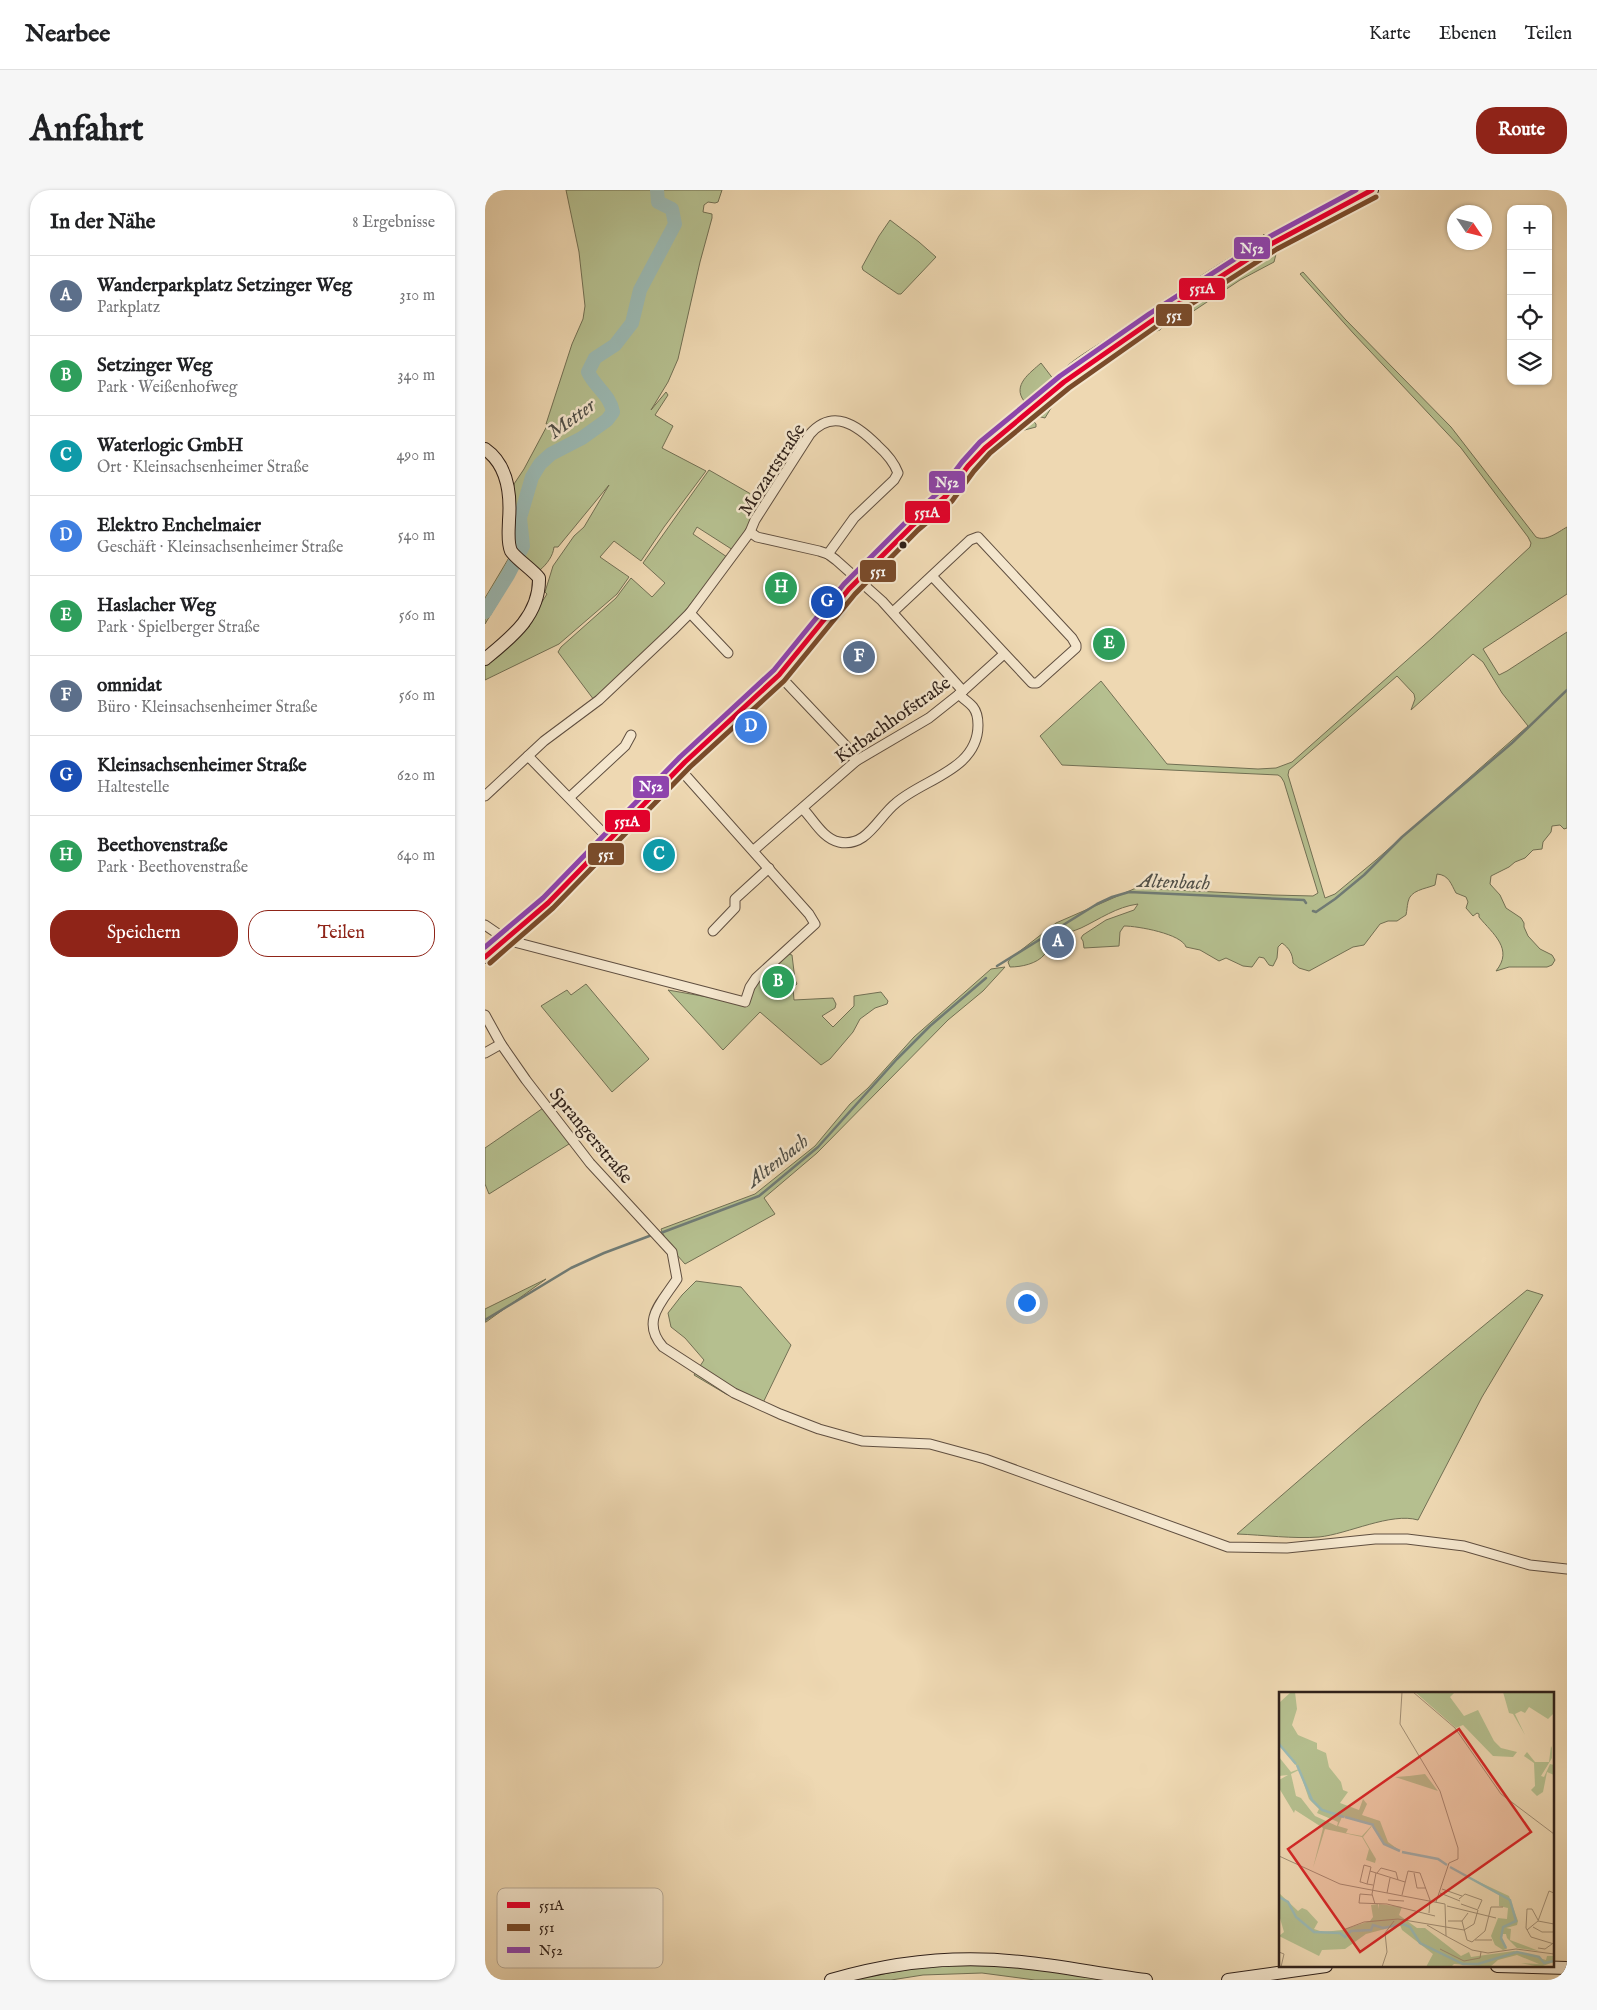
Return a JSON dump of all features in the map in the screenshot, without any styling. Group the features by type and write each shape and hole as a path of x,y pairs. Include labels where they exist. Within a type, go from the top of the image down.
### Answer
{"main road":[{"path":"485,957 548,903 679,768 779,675 858,581 913,525 946,496 968,466 985,448 1064,382 1153,320 1298,229 1372,190"},
{"path":"485,449 498,460 504,470 507,481 510,517 508,530 511,551 539,578 540,590 537,602 530,615 518,630 485,659"},
{"path":"831,1980 854,1973 903,1964 962,1959 1020,1962 1146,1980"},
{"path":"1228,1980 1312,1968"}],"street":[{"name":"Mozartstraße","path":"485,796 528,756 599,700 690,613 750,532 755,520 810,434 818,426 834,420 847,422 859,428 884,452 896,466 899,473 849,525 828,554"},
{"path":"750,532 757,537 828,554 893,612 973,707 978,720 977,738 970,751 949,770 894,804 867,834 854,841 838,842 824,833 803,809"},
{"path":"893,612 931,576 970,540 981,538 1077,644 1073,651 1034,684 931,576"},
{"path":"690,613 728,653"},
{"name":"Kirbachhofstraße","path":"754,850 856,761 929,718 961,693 1004,654"},
{"path":"779,675 849,749 856,761"},
{"path":"570,797 625,746 631,735"},
{"path":"528,756 610,840"},
{"path":"485,924 507,940 745,1002 750,987 756,978 815,924 809,914 754,850 679,768"},
{"path":"713,931 735,908 735,899 769,868"},
{"name":"Sprangerstraße","path":"485,1015 501,1044 526,1080 591,1163 672,1252 677,1279 654,1313 654,1333 663,1347 734,1393 779,1414 819,1429 862,1441 931,1444 985,1460 1228,1546 1287,1548 1375,1539 1407,1539 1464,1546 1530,1565 1567,1569"},
{"path":"485,1053 501,1044"}],"green space":[{"path":"566,190 722,190 718,202 708,202 704,205 703,212 712,214 712,218 678,359 668,382 651,410 666,392 668,395 655,415 673,426 662,448 706,471 641,561 614,541 600,557 629,577 617,594 559,644 485,680 485,664 530,626 528,624 547,594 545,592 553,566 574,536 584,527 609,485 558,547 554,547 549,560 540,570 511,551 508,530 514,484 548,424 546,424 572,344 583,319 585,306 579,252"},
{"path":"890,220 936,257 901,294 898,294 863,270 862,267"},
{"path":"1264,234 1265,238 1263,240 1113,337 1054,380 1077,358 1182,288 1262,238"},
{"path":"1270,250 1276,254 1274,262 1240,280 1183,318 1177,320 1168,317 1160,330 1143,335 1120,350 1091,375 1057,398 1045,418 1037,416 1036,410 1074,380 1119,348"},
{"path":"1303,272 1345,319 1451,427 1536,537 1548,537 1567,527 1567,594 1483,649 1499,675 1567,632 1567,828 1564,829 1560,825 1552,826 1551,832 1543,842 1542,849 1533,850 1525,858 1491,876 1490,884 1500,895 1506,908 1521,918 1528,936 1540,949 1552,955 1555,960 1552,965 1547,967 1509,967 1496,971 1503,956 1499,942 1479,917 1479,914 1477,913 1473,916 1466,908 1468,902 1466,897 1456,893 1447,878 1437,874 1435,885 1415,892 1409,898 1406,915 1397,921 1388,921 1380,924 1364,945 1353,947 1309,971 1299,968 1293,963 1290,951 1282,943 1278,947 1277,958 1273,966 1269,965 1264,958 1259,957 1252,967 1243,966 1226,958 1219,961 1200,950 1186,947 1177,938 1149,929 1131,926 1124,926 1120,932 1119,946 1084,948 1081,938 1083,935 1106,920 1134,910 1138,904 1115,911 1062,936 1055,940 1045,954 1033,963 1010,967 1008,962 1011,958 1056,923 1136,888 1273,895 1313,896 1318,893 1284,782 1278,775 1062,765 1040,736 1101,681 1167,764 1258,769 1276,768 1292,762 1432,638 1530,547 1531,543 1528,537 1461,448 1300,274","holes":["1473,654 1483,662 1502,693 1528,726 1376,860 1335,894 1325,898 1288,775 1289,770 1397,676 1414,694 1415,699 1411,710"]},
{"path":"1041,363 1054,380 1028,401 1024,401 1020,390 1021,385 1028,375"},
{"path":"1030,417 1036,424 1036,427 1017,432 998,447 992,453 990,459 975,472 971,468"},
{"path":"709,470 763,501 747,532 733,550 697,527 693,534 727,557 678,620 594,700 558,652 561,647 616,598 631,578 652,597 665,583 643,563"},
{"path":"510,556 521,564 485,624 485,598"},
{"path":"788,954 792,955 797,984 793,988 794,1000 833,998 836,1004 835,1008 822,1016 833,1027 854,1006 854,996 881,992 888,1001 887,1004 875,1008 860,1019 853,1032 830,1059 821,1065 760,1012 723,1050 668,990 747,1004 757,982"},
{"path":"1005,967 983,991 948,1020 817,1153 764,1198 775,1214 685,1264 668,1244 661,1229 755,1194 815,1146 850,1104 868,1088 914,1037 991,969"},
{"path":"586,984 649,1059 612,1092 541,1006 567,990 571,995"},
{"path":"549,1104 577,1139 489,1194 485,1184 485,1148"},
{"path":"546,1279 486,1322 485,1322 485,1309"},
{"path":"696,1281 741,1287 791,1345 760,1409 726,1394 694,1375 704,1360 685,1338 671,1327 668,1313"},
{"path":"1527,1290 1543,1295 1482,1397 1418,1520 1407,1518 1382,1521 1319,1537 1237,1534 1363,1425"},
{"path":"985,1964 1024,1967 1112,1980 1035,1980 982,1973 923,1975 891,1980 849,1980 927,1966"}],"waterway":[{"name":"Metter","path":"485,612 523,546 520,518 532,477 540,464 551,454 582,438 607,420 613,412 606,396 588,372 595,358 615,345 632,323 640,290 675,224 672,209 658,202 657,190"},
{"name":"Altenbach","path":"1513,742 1567,690"},
{"name":"Altenbach","path":"1313,911 1316,912 1335,899 1364,875 1402,837 1512,743"},
{"name":"Altenbach","path":"997,966 1097,904 1129,892 1304,900 1306,903"},
{"name":"Altenbach","path":"658,1234 759,1196 818,1147 897,1059 930,1026 986,978"},
{"name":"Altenbach","path":"485,1320 571,1268 652,1235"}],"transit line":[{"name":"N52","path":"485,947 543,898 680,757 774,670 844,584 940,491 980,442 1060,376 1149,314 1269,237 1356,190"},
{"name":"551A","path":"485,957 548,903 685,762 779,675 849,589 913,525 946,496 968,466 985,448 1064,382 1153,320 1273,243 1372,190"},
{"name":"551","path":"490,963 553,908 690,767 784,681 855,594 918,530 952,501 990,453 1069,388 1157,326 1277,249 1376,197"}],"place":[{"name":"Beethovenstraße","path":"781,588"},
{"name":"Kleinsachsenheimer Straße","path":"827,602"},
{"name":"Haslacher Weg","path":"1109,644"},
{"name":"omnidat","path":"859,657"},
{"name":"Elektro Enchelmaier","path":"751,727"},
{"name":"Waterlogic GmbH","path":"659,855"},
{"name":"Wanderparkplatz Setzinger Weg","path":"1058,942"},
{"name":"Setzinger Weg","path":"778,982"}]}
